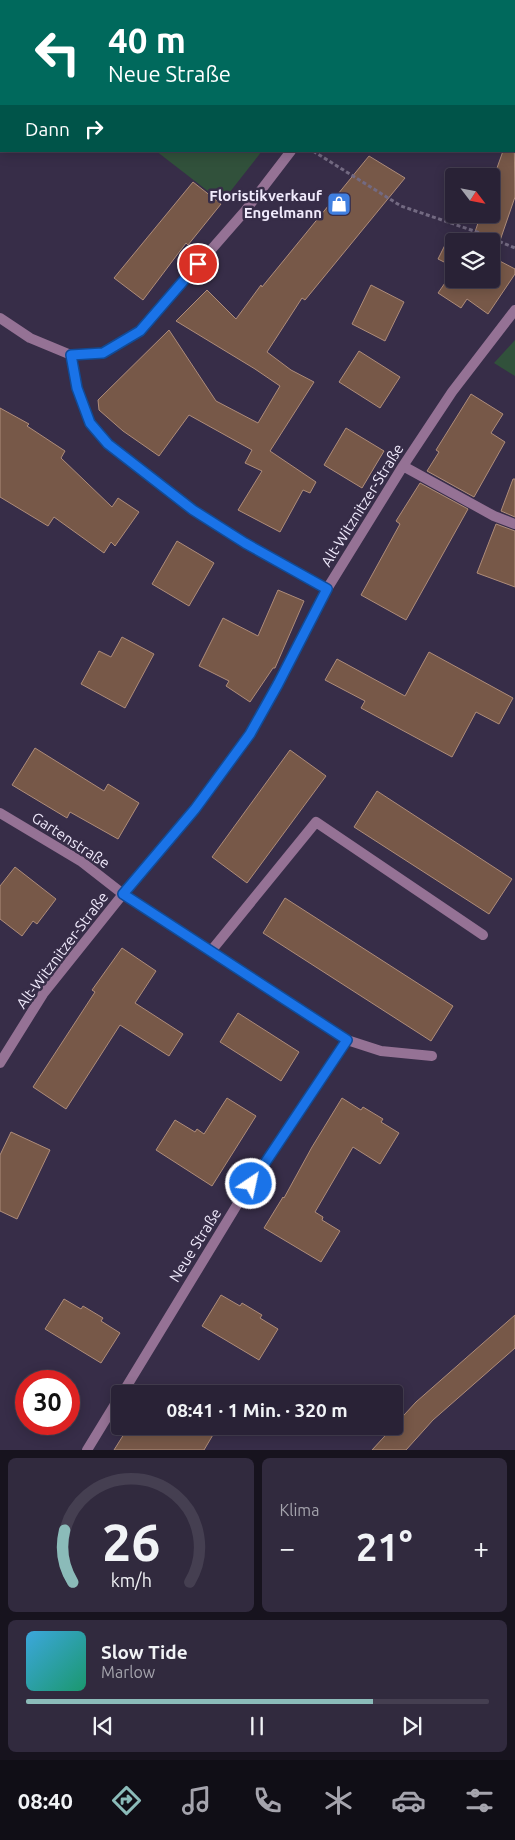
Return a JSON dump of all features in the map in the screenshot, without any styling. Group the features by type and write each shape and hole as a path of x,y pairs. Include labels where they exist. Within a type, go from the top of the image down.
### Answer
{"street":[{"path":"0,318 30,338 71,355 103,353 140,331 245,211 290,152"},
{"name":"Alt-Witznitzer-Straße","path":"0,1063 43,994 123,894 195,809 250,734 327,589 403,466 452,392 515,310"},
{"path":"71,355 77,388 90,423 108,444 193,510 245,543 327,589"},
{"path":"403,466 494,516 515,524"},
{"name":"Gartenstraße","path":"0,813 82,862 123,894"},
{"path":"211,951 316,822 483,935"},
{"path":"123,894 347,1040 381,1051 432,1056"},
{"name":"Neue Straße","path":"127,1385 240,1200 347,1040"},
{"name":"Neue Straße","path":"87,1450 111,1411"}],"path":[{"path":"315,152 401,206 477,232 515,248"}],"green space":[{"path":"157,152 261,152 222,202"},
{"path":"515,340 515,376 494,363"}],"building":[{"path":"503,152 514,152 515,197 500,241 500,233 475,233 478,223 500,223 500,168 497,168"},
{"path":"369,156 405,178 305,300 302,298 267,352 291,370 314,382 270,451 316,482 310,493 303,490 280,532 238,510 262,471 245,463 252,450 189,415 159,456 123,431 99,410 98,400 169,330 216,401 258,423 280,386 176,321 207,290 236,319 261,285 262,287"},
{"path":"193,182 221,204 188,245 186,243 143,300 114,278"},
{"path":"445,245 445,262 438,259"},
{"path":"500,261 515,269 515,274 488,314 467,299 461,308 438,293 445,283 445,288 500,288"},
{"path":"371,285 404,302 385,341 352,324"},
{"path":"359,351 400,377 380,408 339,382"},
{"path":"471,394 503,414 491,433 505,442 474,497 427,471 439,452 436,450"},
{"path":"0,408 29,424 27,426 65,451 61,458 112,507 118,498 139,512 115,546 111,542 104,553 54,517 48,526 0,497"},
{"path":"346,428 384,451 362,488 324,465"},
{"path":"513,479 515,479 515,517 501,511"},
{"path":"420,483 468,509 406,620 361,595 400,524 396,521"},
{"path":"496,524 515,531 515,587 477,573"},
{"path":"177,541 214,563 189,606 152,584"},
{"path":"278,590 304,601 275,668 273,668 250,702 226,686 229,681 199,666 223,618 258,636"},
{"path":"122,637 154,654 125,708 81,684 99,651 111,657"},
{"path":"429,652 513,698 499,724 476,712 452,757 361,708 365,701 325,680 337,659 405,696"},
{"path":"35,748 104,791 108,784 139,803 118,839 70,812 67,818 12,785"},
{"path":"290,750 326,776 247,883 212,857"},
{"path":"377,791 512,879 489,914 354,827"},
{"path":"15,867 56,899 37,924 33,921 22,936 0,919 0,886"},
{"path":"285,898 453,1006 431,1041 263,933"},
{"path":"122,948 156,971 135,1003 183,1034 169,1056 120,1025 66,1109 33,1087 95,992 92,990"},
{"path":"238,1013 299,1052 281,1081 220,1042"},
{"path":"227,1098 256,1116 212,1186 156,1150 175,1120 195,1132 197,1129 204,1134"},
{"path":"342,1098 361,1110 363,1107 383,1119 381,1122 399,1133 380,1164 353,1147 315,1212 323,1217 322,1220 340,1231 321,1262 264,1228 284,1198"},
{"path":"11,1132 50,1150 17,1219 0,1211 0,1155"},
{"path":"221,1295 240,1306 242,1303 262,1315 260,1318 278,1329 259,1360 202,1326"},
{"path":"64,1299 81,1309 83,1306 103,1318 101,1321 120,1333 101,1363 45,1329"},
{"path":"515,1315 515,1348 433,1420 406,1450 372,1450 386,1435 403,1435 403,1416 416,1402"},
{"path":"123,1435 213,1435 204,1450 114,1450"}],"place":[{"name":"Floristikverkauf Engelmann","path":"339,204"}],"route":[{"path":"198,264 140,331 103,353 71,355 77,388 90,423 108,444 193,510 245,543 327,589 250,734 195,809 123,894 347,1040 251,1184"}]}
